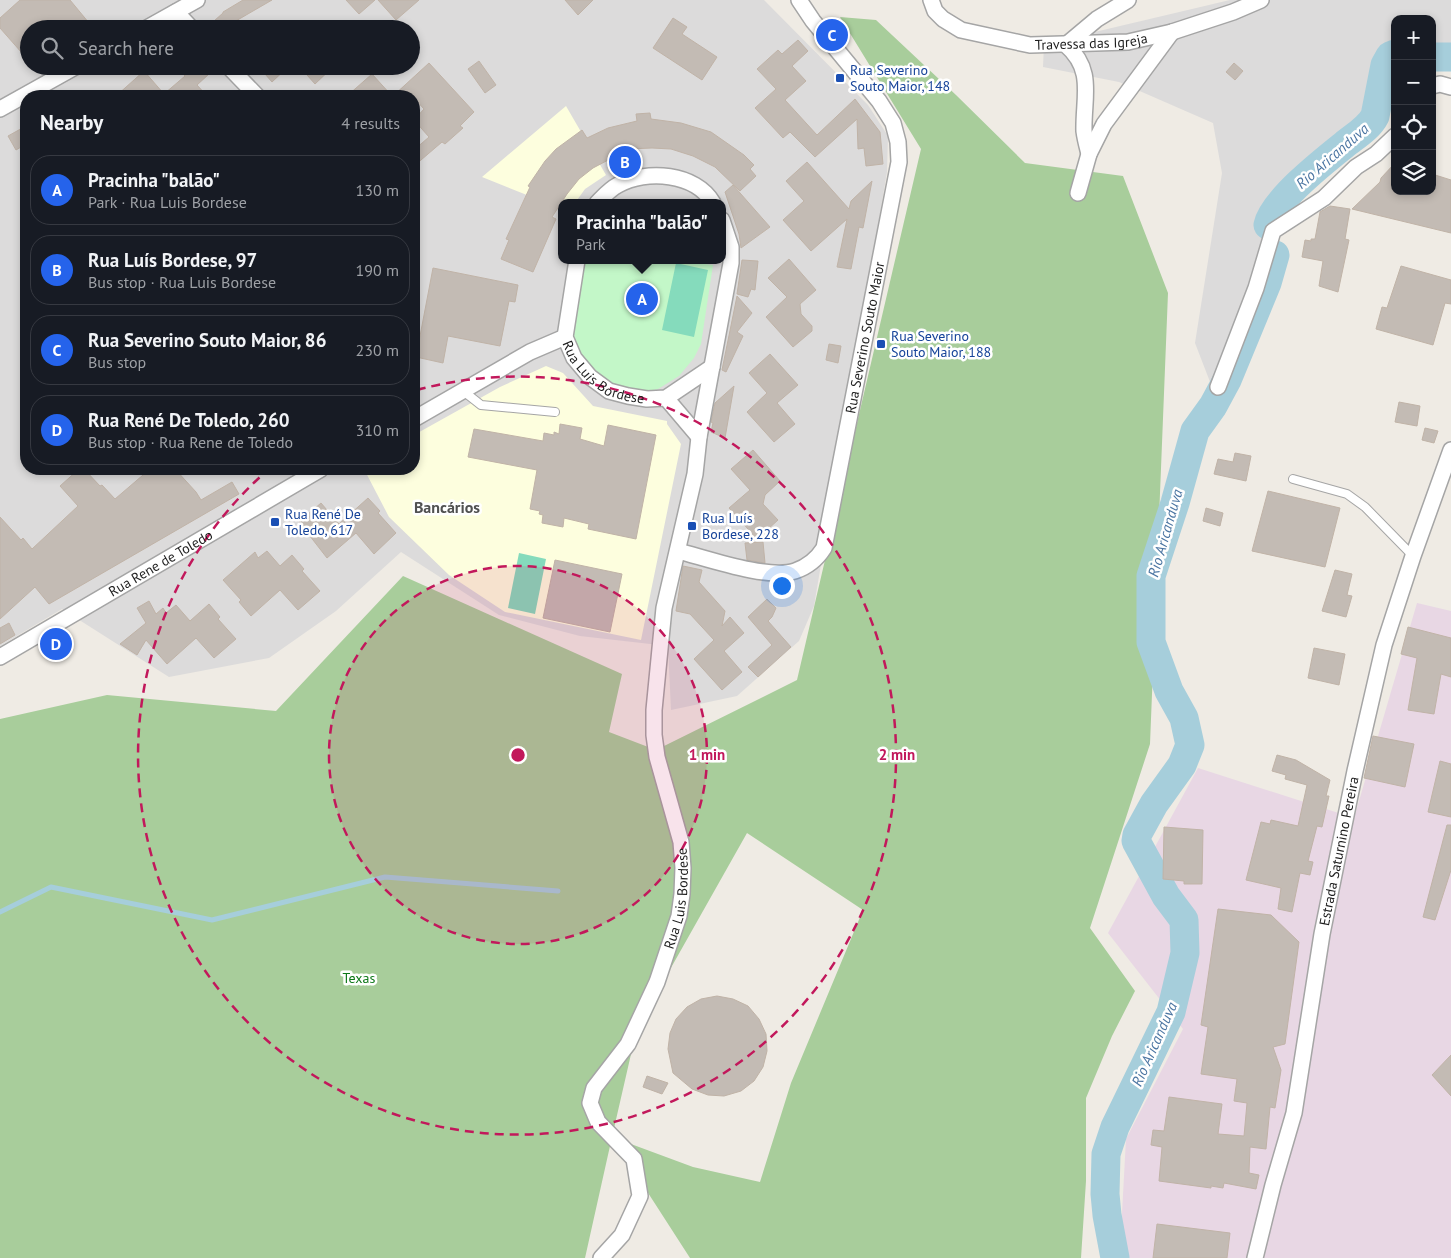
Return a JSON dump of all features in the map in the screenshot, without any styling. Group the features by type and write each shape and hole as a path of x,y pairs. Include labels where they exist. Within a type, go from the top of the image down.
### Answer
{"street":[{"path":"161,20 197,0"},
{"name":"Rua Severino Souto Maior","path":"678,551 757,571 780,574 803,568 818,556 824,548 899,162 898,142 893,123 879,101 813,21 799,0"},
{"name":"Travessa das Igreja","path":"931,0 935,10 943,19 961,30 1030,45 1128,42 1172,32 1234,12 1261,0"},
{"path":"1089,154 1084,132 1086,100 1083,66 1076,54 1066,45 1097,19 1128,0"},
{"path":"176,12 184,20"},
{"path":"1078,193 1089,154 1104,124 1172,32"},
{"path":"33,90 60,75"},
{"path":"237,75 251,90"},
{"path":"1436,85 1440,84 1451,87"},
{"path":"0,108 20,97"},
{"path":"1218,387 1256,288 1273,231 1324,198 1356,167 1376,154 1391,140"},
{"path":"601,199 620,184 654,176 675,176 702,190 710,199"},
{"name":"Rua Luis Bordese","path":"601,1258 622,1235 640,1196 634,1159 598,1122 590,1103 594,1088 628,1044 657,982 679,916 682,894 681,842 657,757 654,710 664,608 695,474 699,437 731,263 731,247 726,232"},
{"name":"Rua Luis Bordese","path":"576,264 565,337 574,358 590,377 609,391 647,399 666,398 712,367"},
{"path":"420,411 530,352 565,337"},
{"name":"Rua Luis Bordese","path":"666,398 699,437"},
{"name":"Estrada Saturnino Pereira","path":"1255,1258 1273,1185 1294,1113 1322,934 1384,644 1451,450"},
{"name":"Rua Rene de Toledo","path":"0,658 311,475"}],"lane":[{"path":"462,390 481,405 555,412"},
{"path":"1293,479 1346,494 1365,507 1413,556"}],"shaded area":[{"path":"0,0 764,0 868,105 888,136 887,172 814,606 799,641 737,696 671,710 668,646 580,636 499,615 401,552 336,611 269,658 169,677 62,609 0,646"},
{"path":"1230,0 1451,0 1451,57 1436,57 1436,15 1391,15 1391,57 1372,123 1270,217 1267,283 1217,400 1195,343 1222,173 1213,123 1119,82 1043,67 1044,44"},
{"path":"566,106 606,175 585,189 578,199 558,199 558,207 482,177"},
{"path":"546,366 563,373 593,406 667,421 667,424 681,444 641,640 505,612 449,575 389,517 367,475 420,475 420,432 500,387"},
{"path":"1417,603 1451,611 1451,1258 1126,1258 1121,1232 1126,1139 1183,1029 1108,933 1198,768 1354,818"}],"green space":[{"name":"Texas","path":"840,17 876,20 1025,163 1123,176 1168,293 1150,744 1090,928 1135,991 1112,1036 1086,1098 1086,1181 1081,1258 690,1258 612,1137 585,1258 0,1258 0,719 107,695 276,711 403,576 622,674 609,732 656,750 797,680 921,149","holes":["747,833 863,910 791,1083 760,1182 693,1167 612,1137 637,1028"]},
{"path":"582,264 713,265 701,344 694,358 679,376 658,389 639,393 603,383 578,352 572,334"},
{"path":"676,264 708,270 694,337 662,330"},
{"path":"519,553 546,559 535,614 508,608"}],"building":[{"path":"20,0 70,0 87,20 20,20 20,51 0,28 0,18"},
{"path":"243,0 272,0 238,20 215,20 223,12"},
{"path":"346,0 375,0 359,14"},
{"path":"378,0 419,0 396,20"},
{"path":"565,0 593,0 578,15"},
{"path":"673,18 687,27 682,34 717,57 702,80 653,48"},
{"path":"798,40 808,51 792,66 806,81 785,100 817,135 855,99 880,132 883,164 866,166 864,148 858,149 857,119 815,157 790,132 783,138 755,108 776,89 757,69 778,50 782,54"},
{"path":"479,61 496,85 485,93 468,69"},
{"path":"429,63 474,112 460,126 463,128 445,144 442,142 420,161 420,145 429,137 420,127 420,113 424,109 420,105 420,90 400,90 416,75 420,75 420,71"},
{"path":"1234,63 1243,71 1235,80 1226,72"},
{"path":"140,75 147,75 161,90 123,90"},
{"path":"208,75 197,85 202,90 169,90 185,76"},
{"path":"266,75 279,75 272,82"},
{"path":"307,75 324,75 315,84"},
{"path":"373,75 387,90 354,90"},
{"path":"650,113 651,119 681,123 711,132 744,155 754,165 750,169 756,176 740,191 715,167 693,156 671,149 629,149 593,168 579,179 564,199 558,199 558,208 552,217 556,219 533,272 501,259 509,240 506,239 530,187 528,186 545,161 556,149 582,130 587,138 608,128 637,121 636,114"},
{"path":"20,129 20,148 16,150 8,136"},
{"path":"807,162 849,209 851,201 872,181 863,228 859,227 851,269 837,267 847,219 811,251 783,220 804,201 786,181"},
{"path":"1391,167 1391,195 1436,195 1436,175 1451,180 1451,233 1352,209 1380,182 1381,178"},
{"path":"733,185 770,227 741,248 739,234 725,192"},
{"path":"1330,206 1350,209 1345,239 1349,240 1338,292 1319,286 1323,261 1302,257 1305,240 1311,241 1311,239 1315,239 1320,212"},
{"path":"789,259 816,290 800,304 801,314 812,326 812,331 793,347 766,317 787,297 768,278"},
{"path":"742,260 758,261 755,290 751,289 748,297 737,294"},
{"path":"1401,266 1451,280 1451,304 1445,303 1433,345 1376,329 1382,307 1387,308"},
{"path":"433,268 518,285 515,302 509,301 500,346 448,336 443,363 420,358 420,336"},
{"path":"737,296 752,313 737,332 743,336 726,372 722,370"},
{"path":"829,344 841,346 838,363 826,360"},
{"path":"770,354 798,385 777,403 795,424 774,442 747,412 767,393 749,373"},
{"path":"734,386 725,438 711,432 713,423 711,422 715,403"},
{"path":"1399,402 1420,406 1417,426 1395,422"},
{"path":"560,424 582,428 580,439 604,446 608,425 656,435 636,539 588,529 589,524 564,518 563,527 542,523 543,515 539,514 540,511 530,509 537,470 468,457 474,429 543,441 544,433 554,435 554,432 559,434"},
{"path":"1425,428 1438,431 1434,443 1422,440"},
{"path":"753,450 780,481 765,495 763,504 778,520 757,539 729,508 750,490 731,469"},
{"path":"1235,453 1251,456 1246,481 1214,474 1218,459 1233,462"},
{"path":"72,475 90,475 115,499 143,475 180,475 201,500 232,482 239,494 49,604 35,587 0,619 0,517 32,549 78,506 60,486"},
{"path":"1268,491 1340,508 1325,567 1252,551"},
{"path":"368,498 380,511 378,513 396,533 374,554 356,533 327,558 299,522 321,503 339,524"},
{"path":"1206,508 1223,513 1220,526 1203,521"},
{"path":"763,542 765,563 747,560 745,543"},
{"path":"267,551 280,566 292,555 304,569 302,571 320,591 298,610 280,590 251,616 239,602 241,600 223,580 255,552 258,558"},
{"path":"555,560 622,574 610,632 543,618"},
{"path":"683,566 702,570 699,582 725,611 722,626 730,617 744,633 724,651 742,672 722,690 694,659 714,640 690,614 676,611"},
{"path":"1335,570 1352,574 1347,595 1352,596 1346,617 1322,611"},
{"path":"767,599 776,608 768,621 791,647 758,677 748,667 772,645 748,617"},
{"path":"149,601 156,614 163,608 166,613 176,605 190,621 209,604 220,617 218,619 236,639 214,658 196,638 167,664 146,640 137,655 120,644 146,623 137,608"},
{"path":"9,623 15,635 0,644 0,628"},
{"path":"1408,627 1451,638 1451,677 1441,674 1434,714 1408,710 1417,658 1401,654"},
{"path":"1314,648 1345,654 1339,685 1308,678"},
{"path":"1373,736 1414,744 1405,787 1364,778"},
{"path":"1277,755 1296,760 1330,780 1326,796 1329,796 1322,827 1317,826 1308,861 1313,862 1310,875 1300,873 1292,912 1278,909 1281,888 1246,880 1261,822 1270,824 1271,820 1298,826 1307,785 1285,779 1286,775 1272,771"},
{"path":"1440,761 1451,764 1451,817 1428,812"},
{"path":"1447,825 1451,825 1451,870 1435,920 1423,917"},
{"path":"1164,827 1203,830 1202,884 1184,884 1184,881 1163,879"},
{"path":"1218,909 1271,915 1299,942 1285,1044 1273,1047 1281,1070 1275,1108 1270,1107 1266,1149 1250,1147 1249,1173 1259,1175 1256,1189 1224,1183 1223,1188 1211,1186 1211,1188 1159,1181 1162,1147 1151,1145 1153,1130 1164,1131 1169,1097 1222,1104 1218,1134 1244,1136 1247,1103 1234,1101 1237,1079 1201,1074 1208,1027 1201,1025"},
{"path":"717,996 733,999 748,1006 759,1019 766,1034 767,1051 763,1067 754,1081 741,1091 724,1096 708,1095 692,1089 673,1073 668,1049 670,1033 676,1019 687,1007 701,999"},
{"path":"1451,1055 1451,1096 1432,1075"},
{"path":"647,1076 668,1083 662,1094 643,1087"},
{"path":"1157,1224 1230,1233 1227,1258 1153,1258"}],"waterway":[{"name":"Rio Aricanduva","path":"1268,225 1272,215 1289,193 1312,171 1361,132 1375,116 1385,65 1391,56"},
{"name":"Rio Aricanduva","path":"1436,57 1451,57"},
{"name":"Rio Aricanduva","path":"1115,1258 1105,1194 1106,1154 1115,1127 1171,1012 1185,953 1184,920 1166,896 1136,841 1137,835 1154,804 1182,765 1190,745 1184,718 1169,691 1151,642 1151,576 1175,503 1195,431 1213,406 1227,380 1267,283 1275,255"},
{"path":"0,912 51,887 212,920 385,877 558,891"}],"place":[{"name":"Rua Severino Souto Maior, 86","path":"832,35"},
{"name":"Rua Severino Souto Maior, 148","path":"840,78"},
{"name":"Rua Luís Bordese, 97","path":"625,162"},
{"name":"Pracinha \"balão\"","path":"642,299"},
{"name":"Rua Severino Souto Maior, 188","path":"881,344"},
{"name":"Rua René De Toledo, 617","path":"275,522"},
{"name":"Rua Luís Bordese, 228","path":"692,526"},
{"name":"Rua René De Toledo, 260","path":"56,644"}],"district":[{"name":"Bancários","path":"447,507"}]}
